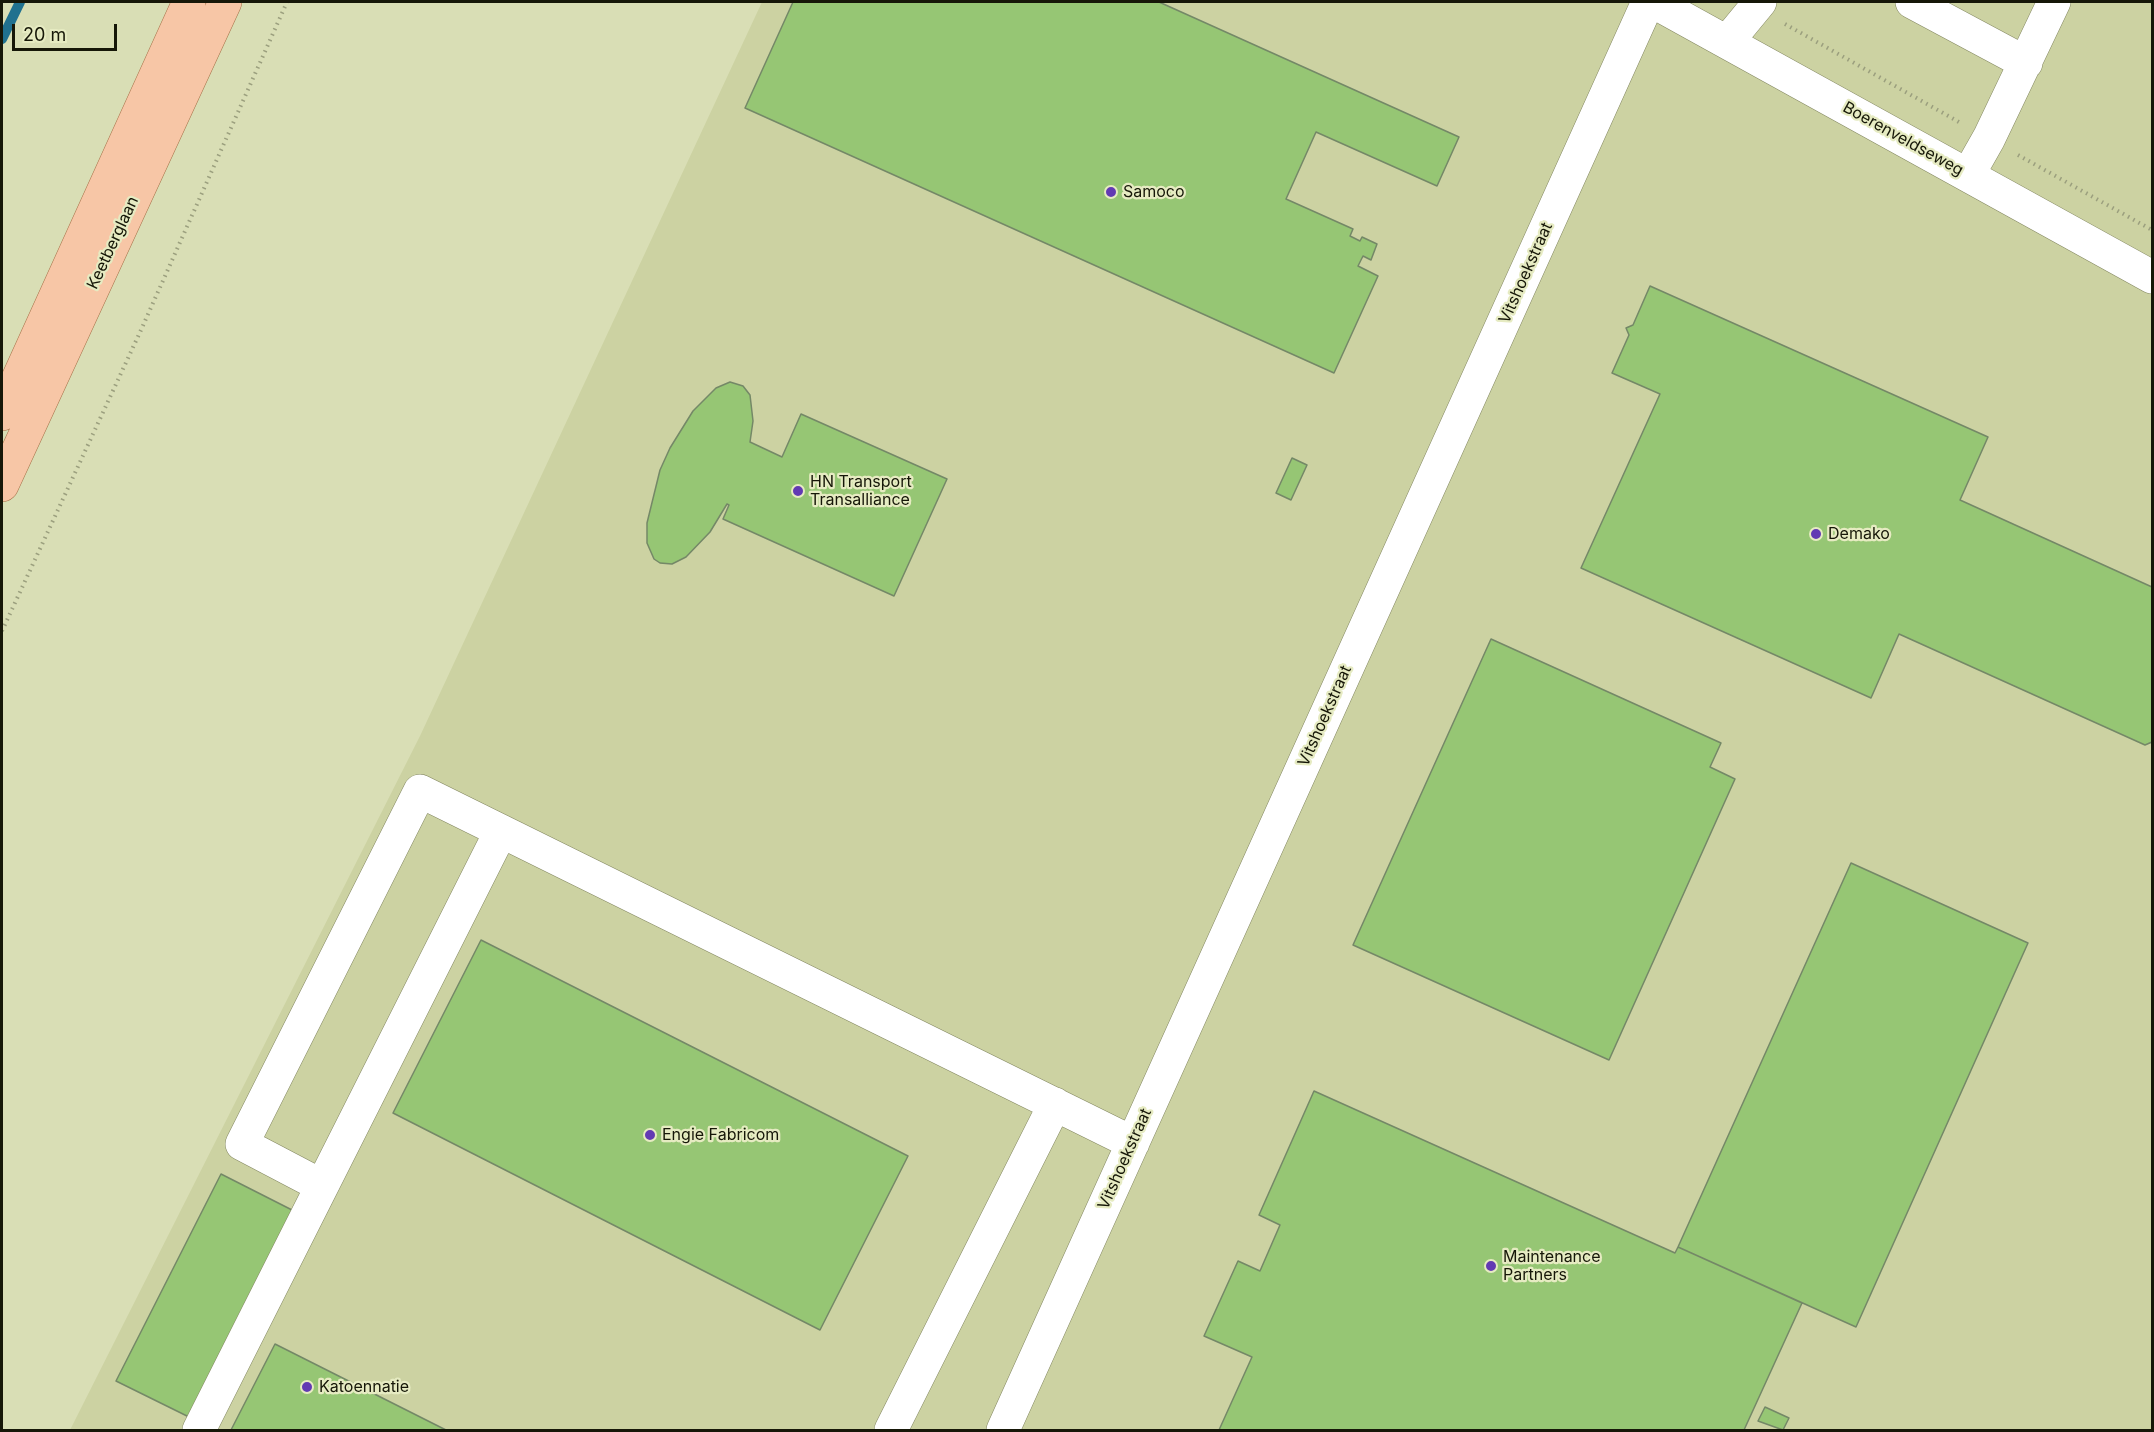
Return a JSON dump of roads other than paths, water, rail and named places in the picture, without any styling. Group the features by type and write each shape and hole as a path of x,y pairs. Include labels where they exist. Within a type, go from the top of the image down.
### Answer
{"main road":[{"name":"Keetberglaan","path":"2,414 189,2"},
{"name":"Keetberglaan","path":"2,485 225,2"}],"street":[{"name":"Vitshoekstraat","path":"1003,1431 1648,2"},
{"name":"Boerenveldseweg","path":"1654,2 2152,277"},
{"path":"1912,2 2026,63"},
{"path":"1968,175 1989,138 2054,2"},
{"path":"1727,42 1758,5"},
{"path":"322,1186 242,1144 420,791 1133,1143"},
{"path":"199,1431 501,831"},
{"path":"891,1431 1055,1104"}],"waterway":[{"path":"2,39 20,2"}],"place":[{"name":"Samoco","path":"1111,192"},
{"name":"HN Transport Transalliance","path":"798,491"},
{"name":"Demako","path":"1816,534"},
{"name":"Engie Fabricom","path":"650,1135"},
{"name":"Maintenance Partners","path":"1491,1266"},
{"name":"Katoennatie","path":"307,1387"}]}
